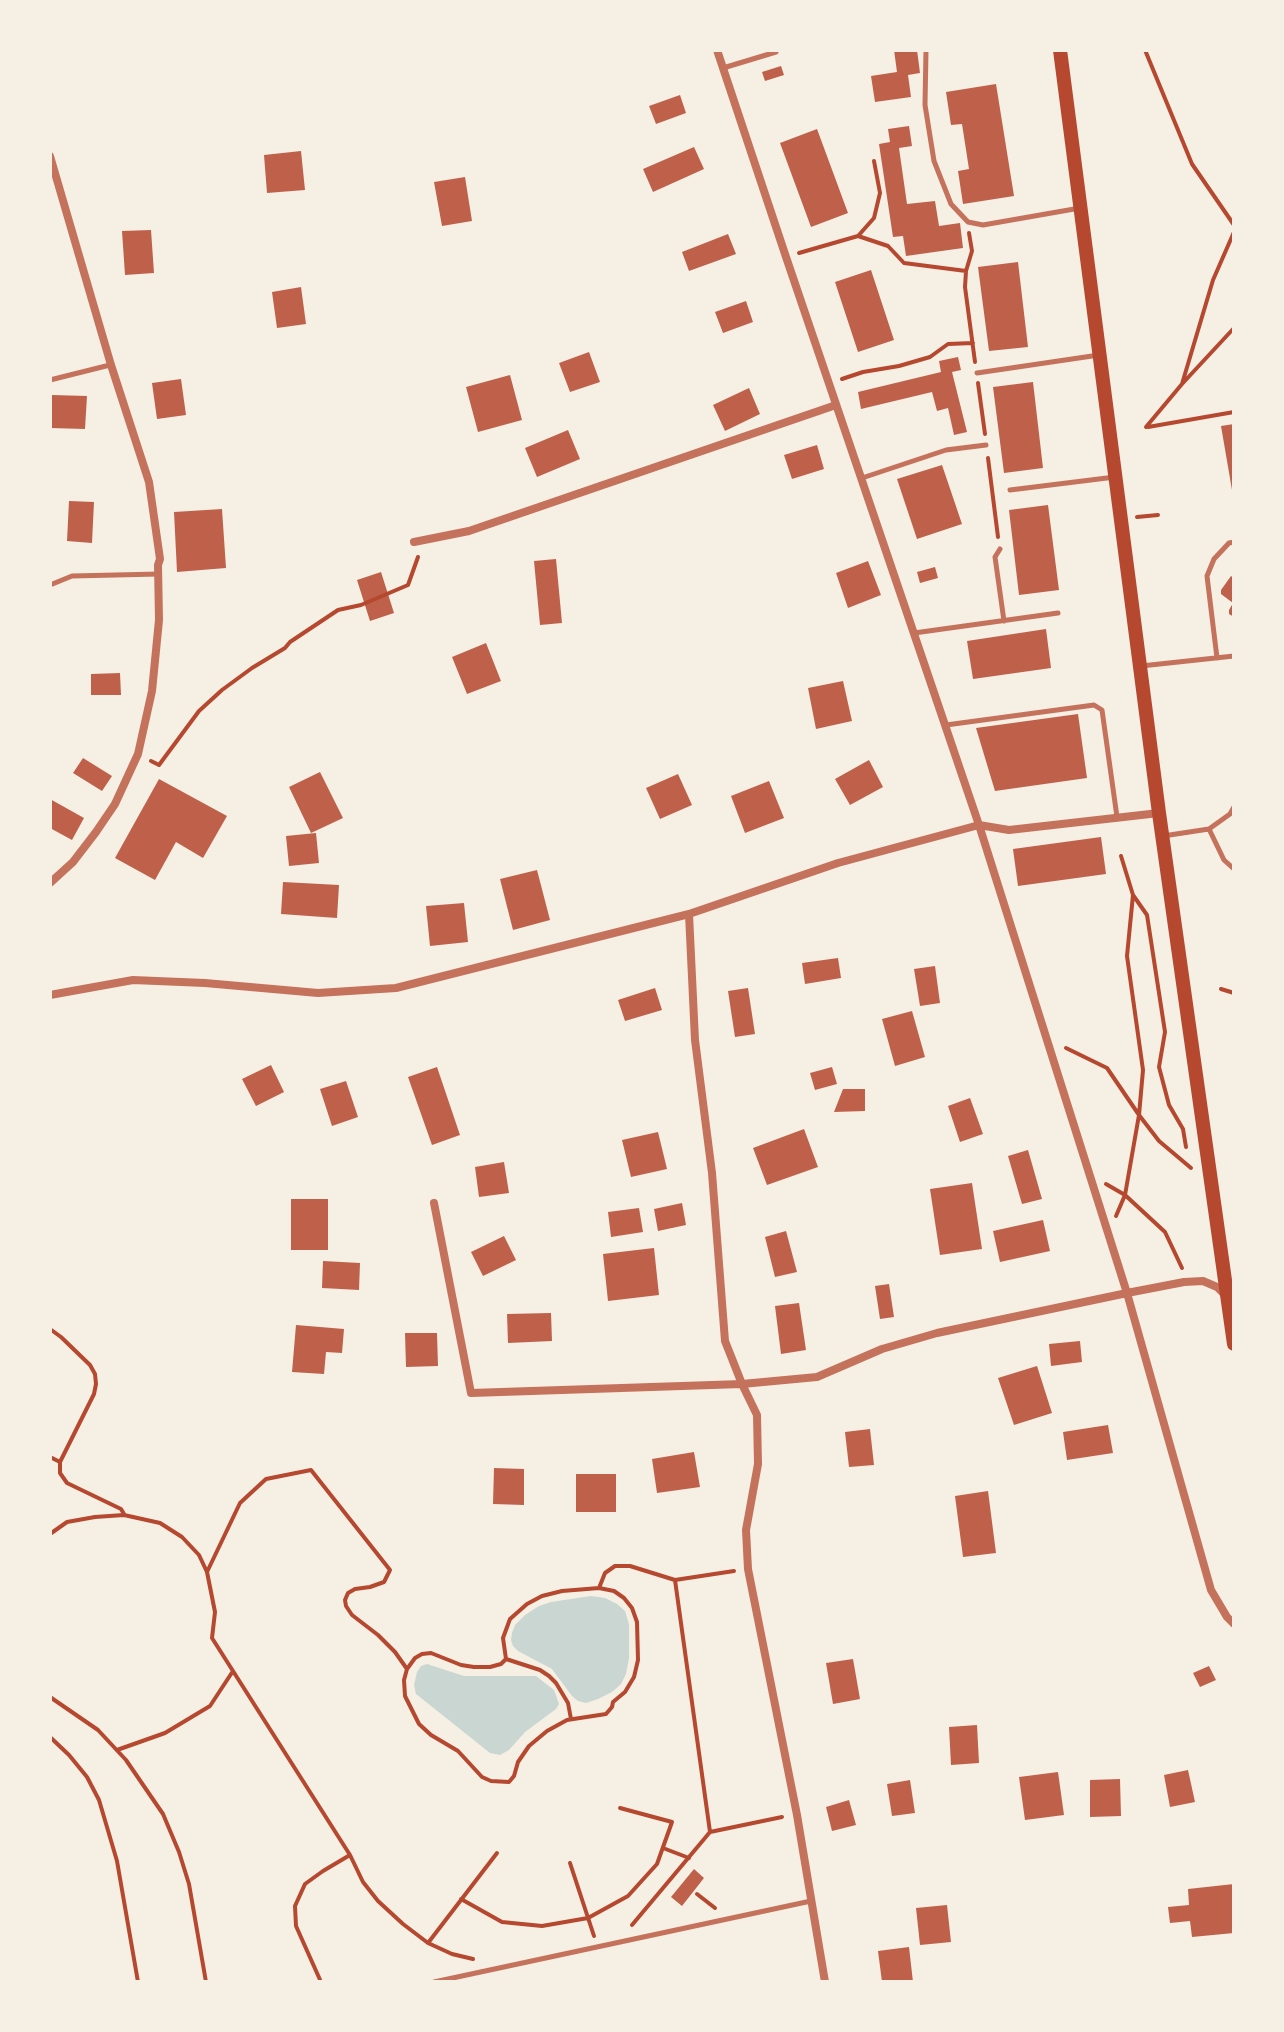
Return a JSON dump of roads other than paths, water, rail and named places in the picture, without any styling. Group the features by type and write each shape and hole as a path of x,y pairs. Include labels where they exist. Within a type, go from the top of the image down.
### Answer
{"main road":[{"path":"1060,50 1162,836 1234,1344"}],"street":[{"path":"717,50 979,825 1127,1293 1211,1590 1234,1624"},
{"path":"50,156 149,482 160,559 159,620 152,691 138,754 115,804 96,832 73,862 50,883"},
{"path":"414,542 469,531 836,405"},
{"path":"50,995 133,980 318,993 396,988 689,914 838,863 979,825 1009,830 1159,813"},
{"path":"689,914 695,1040 712,1173 725,1341 757,1415 758,1464 746,1530 748,1569 797,1815 825,1982"},
{"path":"434,1203 471,1393 742,1384 817,1377 882,1349 937,1333 1184,1282 1203,1281 1217,1287 1228,1298"}],"lane":[{"path":"926,50 925,105 934,161 951,204 968,222 983,225 1081,208"},
{"path":"723,68 776,52"},
{"path":"977,373 1100,355"},
{"path":"50,380 111,365"},
{"path":"861,478 946,450 986,445"},
{"path":"1010,490 1116,477"},
{"path":"1217,658 1207,576 1214,559 1229,543 1234,542"},
{"path":"1000,549 995,557 1004,621"},
{"path":"50,585 72,576 159,574"},
{"path":"914,633 1058,613"},
{"path":"1140,666 1234,656"},
{"path":"945,725 1094,705 1102,710 1117,817"},
{"path":"1162,836 1209,829 1230,814 1234,807"},
{"path":"1209,829 1224,860 1234,869"},
{"path":"434,1982 811,1901"}]}
